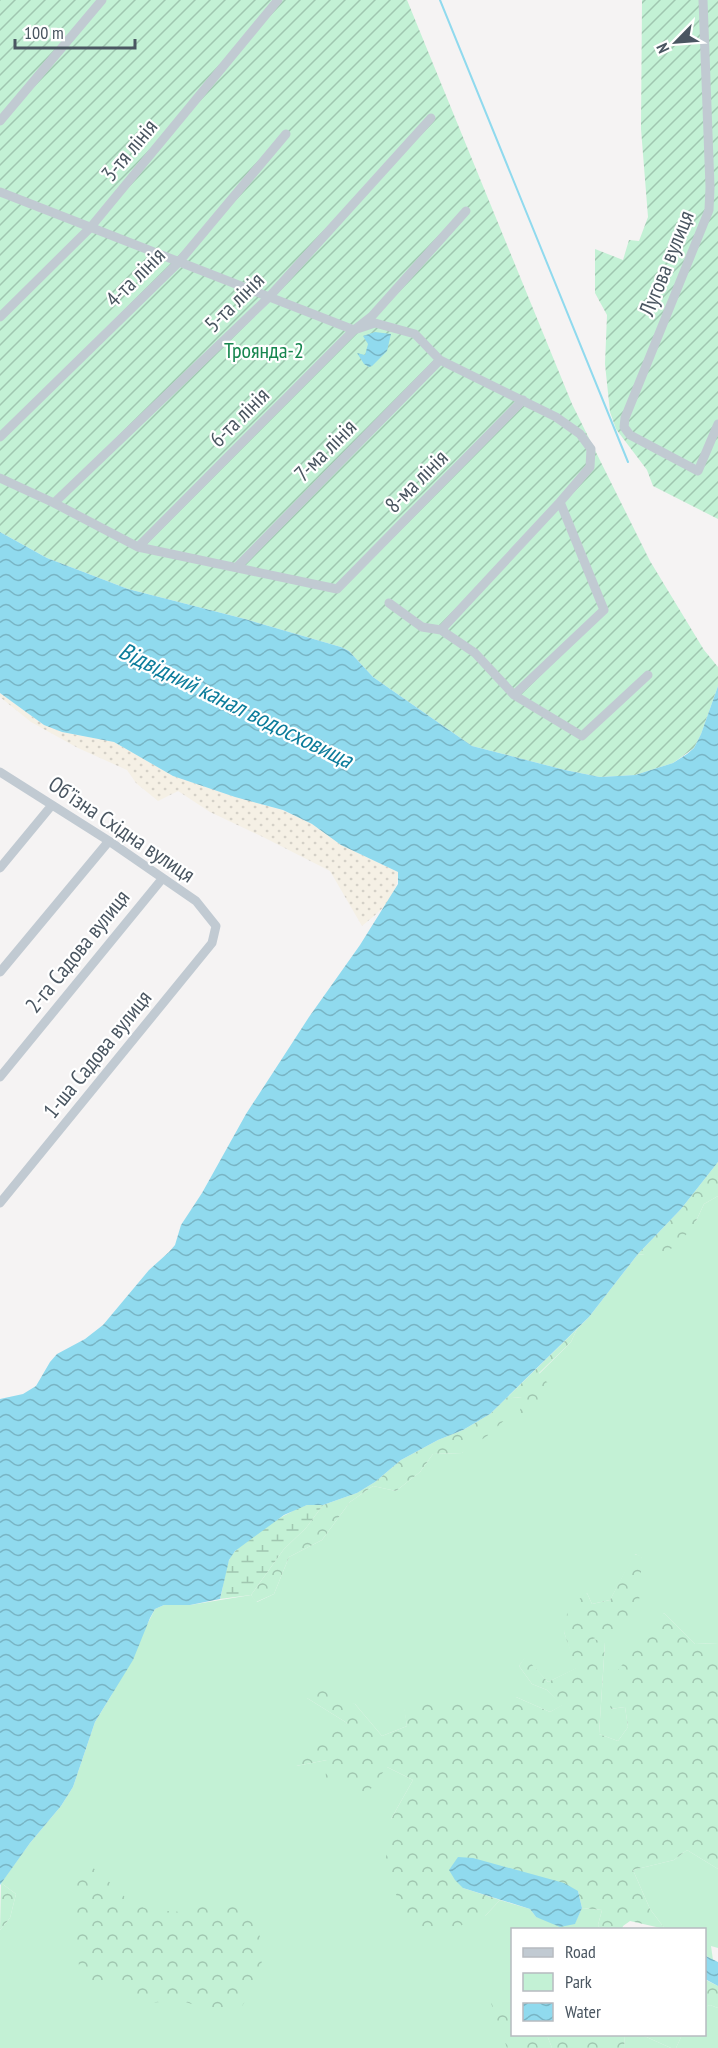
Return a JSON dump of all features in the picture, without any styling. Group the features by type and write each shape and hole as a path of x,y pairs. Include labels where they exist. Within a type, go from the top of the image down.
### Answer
{"street":[{"path":"0,121 102,0"},
{"name":"3-тя лінія","path":"0,317 90,228 278,0"},
{"name":"Лугова вулиця","path":"703,0 714,189 709,210 625,418 624,427 630,435 698,471 718,424"},
{"name":"5-та лінія","path":"54,503 269,297 431,118"},
{"name":"4-та лінія","path":"0,437 178,263 286,134"},
{"path":"0,192 354,330 375,323 415,334 440,360 556,417 580,434 591,450 591,466 441,630"},
{"name":"6-та лінія","path":"138,547 354,330 372,316 466,211"},
{"name":"7-ма лінія","path":"237,567 440,360"},
{"name":"8-ма лінія","path":"237,567 337,589 523,400"},
{"path":"0,478 138,547 237,567"},
{"path":"514,695 604,610 560,502"},
{"path":"389,603 422,627 441,630 475,653 514,695 582,736 648,675"},
{"name":"Обʼїзна Східна вулиця","path":"0,772 109,841 196,901 216,926"},
{"path":"0,868 52,805"},
{"path":"0,972 109,841"},
{"name":"2-га Садова вулиця","path":"0,1077 162,879"},
{"name":"1-ша Садова вулиця","path":"0,1203 212,943 216,926"}],"green space":[{"name":"Троянда-2","path":"0,0 407,0 572,404 650,561 704,650 718,667 718,686 694,748 673,763 635,775 600,777 472,746 373,677 349,651 341,647 128,589 47,558 0,532"},
{"path":"642,0 718,0 718,519 653,486 647,470 616,429 610,412 605,364 607,315 595,293 595,249 623,260 629,240 639,241 648,217 641,129"},
{"path":"718,1162 718,1196 704,1204 696,1221 680,1243 658,1257 638,1254 681,1209"},
{"path":"718,1196 718,1643 695,1644 664,1613 610,1709 625,1707 628,1727 618,1741 599,1734 605,1643 593,1639 642,1557 635,1554 610,1600 592,1604 587,1593 564,1632 577,1668 548,1682 525,1658 519,1666 532,1684 547,1690 563,1705 550,1712 516,1697 403,1697 407,1726 382,1736 355,1704 307,1698 347,1723 296,1766 327,1760 387,1767 413,1780 391,1819 485,1916 500,1900 530,1909 536,1917 575,1923 582,1908 602,1910 598,1925 600,1928 511,1928 511,2036 547,2036 552,2048 0,2048 0,1930 10,1918 16,1894 1,1883 73,1787 95,1722 111,1696 155,1609 164,1605 190,1605 251,1595 257,1602 274,1594 289,1557 322,1540 350,1502 373,1486 396,1491 420,1472 433,1454 462,1453 512,1398 522,1397 539,1374 571,1342 577,1329 638,1254 644,1255 696,1221 704,1204"},
{"path":"577,1329 571,1342 539,1373 552,1388 540,1398 538,1417 519,1418 522,1397 512,1398 510,1415 487,1436 462,1453 433,1454 420,1472 396,1491 373,1486 350,1502 322,1540 289,1557 274,1594 256,1602 251,1595 284,1549 306,1528 323,1505 357,1493 375,1482 401,1460 438,1440 463,1430 490,1414"},
{"path":"307,1505 323,1505 306,1528 284,1549 251,1595 220,1599 228,1563 235,1551 265,1527"},
{"path":"634,1554 642,1556 638,1619 593,1639 605,1642 599,1734 618,1741 628,1727 625,1707 610,1709 614,1675 664,1613 695,1644 718,1643 718,1869 687,1850 674,1860 633,1870 650,1909 664,1928 630,1921 622,1928 600,1928 598,1925 602,1910 582,1908 578,1891 463,1888 500,1900 485,1916 434,1936 407,1914 384,1873 391,1819 413,1780 387,1767 364,1798 346,1782 325,1783 327,1760 296,1766 288,1759 347,1723 307,1698 306,1690 314,1687 355,1704 382,1736 407,1726 402,1697 516,1697 550,1712 562,1705 547,1690 532,1684 519,1666 525,1657 548,1682 576,1668 564,1632 568,1608 587,1593 592,1604 610,1600"},
{"path":"687,1850 718,1869 718,1948 711,1946 713,1960 706,1956 706,1928 664,1928 650,1909 633,1870 674,1860"},
{"path":"85,1862 130,1902 150,1910 183,1912 230,1898 254,1919 261,1940 262,1976 242,2006 206,2009 180,2000 139,2004 119,1979 81,1982 73,1918 76,1870"},
{"path":"1,1883 16,1894 10,1918 0,1930"},
{"path":"706,1980 718,1986 718,2008 710,2005 706,2007"},
{"path":"501,1996 511,2001 511,2036 533,2036 539,2048 507,2048 491,2003"},
{"path":"710,2005 718,2008 718,2048 676,2048 682,2036 706,2036 706,2007"},
{"path":"547,2036 625,2036 624,2048 552,2048"},
{"path":"625,2036 644,2036 671,2048 624,2048"},
{"path":"644,2036 682,2036 676,2048"}],"sand":[{"path":"0,693 44,725 62,732 114,742 173,776 282,810 312,824 341,845 398,872 391,897 362,926 330,871 210,812 178,791 158,801 136,783 127,770 78,748 31,722 0,697"}],"water":[{"path":"375,332 391,334 387,351 369,367 364,364 357,353 365,355 368,344 363,336"},
{"name":"Відвідний канал водосховища","path":"0,532 47,558 128,589 341,647 349,651 373,677 472,746 565,770 600,777 635,775 673,763 694,748 718,686 718,1162 681,1209 638,1254 589,1317 490,1414 463,1430 438,1440 401,1460 375,1482 357,1493 323,1505 307,1505 284,1515 235,1551 229,1560 220,1599 190,1605 164,1605 155,1609 133,1660 95,1722 73,1787 0,1885 0,1399 23,1394 36,1386 57,1354 85,1339 103,1325 149,1270 175,1245 181,1225 202,1193 246,1114 309,1017 360,945 398,884 398,872 341,845 312,824 283,810 173,776 114,742 62,732 44,725 0,693"},
{"path":"458,1857 473,1858 564,1883 578,1891 582,1908 575,1924 560,1927 536,1917 530,1909 463,1888 449,1870"},
{"path":"706,1956 718,1962 718,1986 706,1980"}],"waterway":[{"path":"440,0 628,462"}]}
